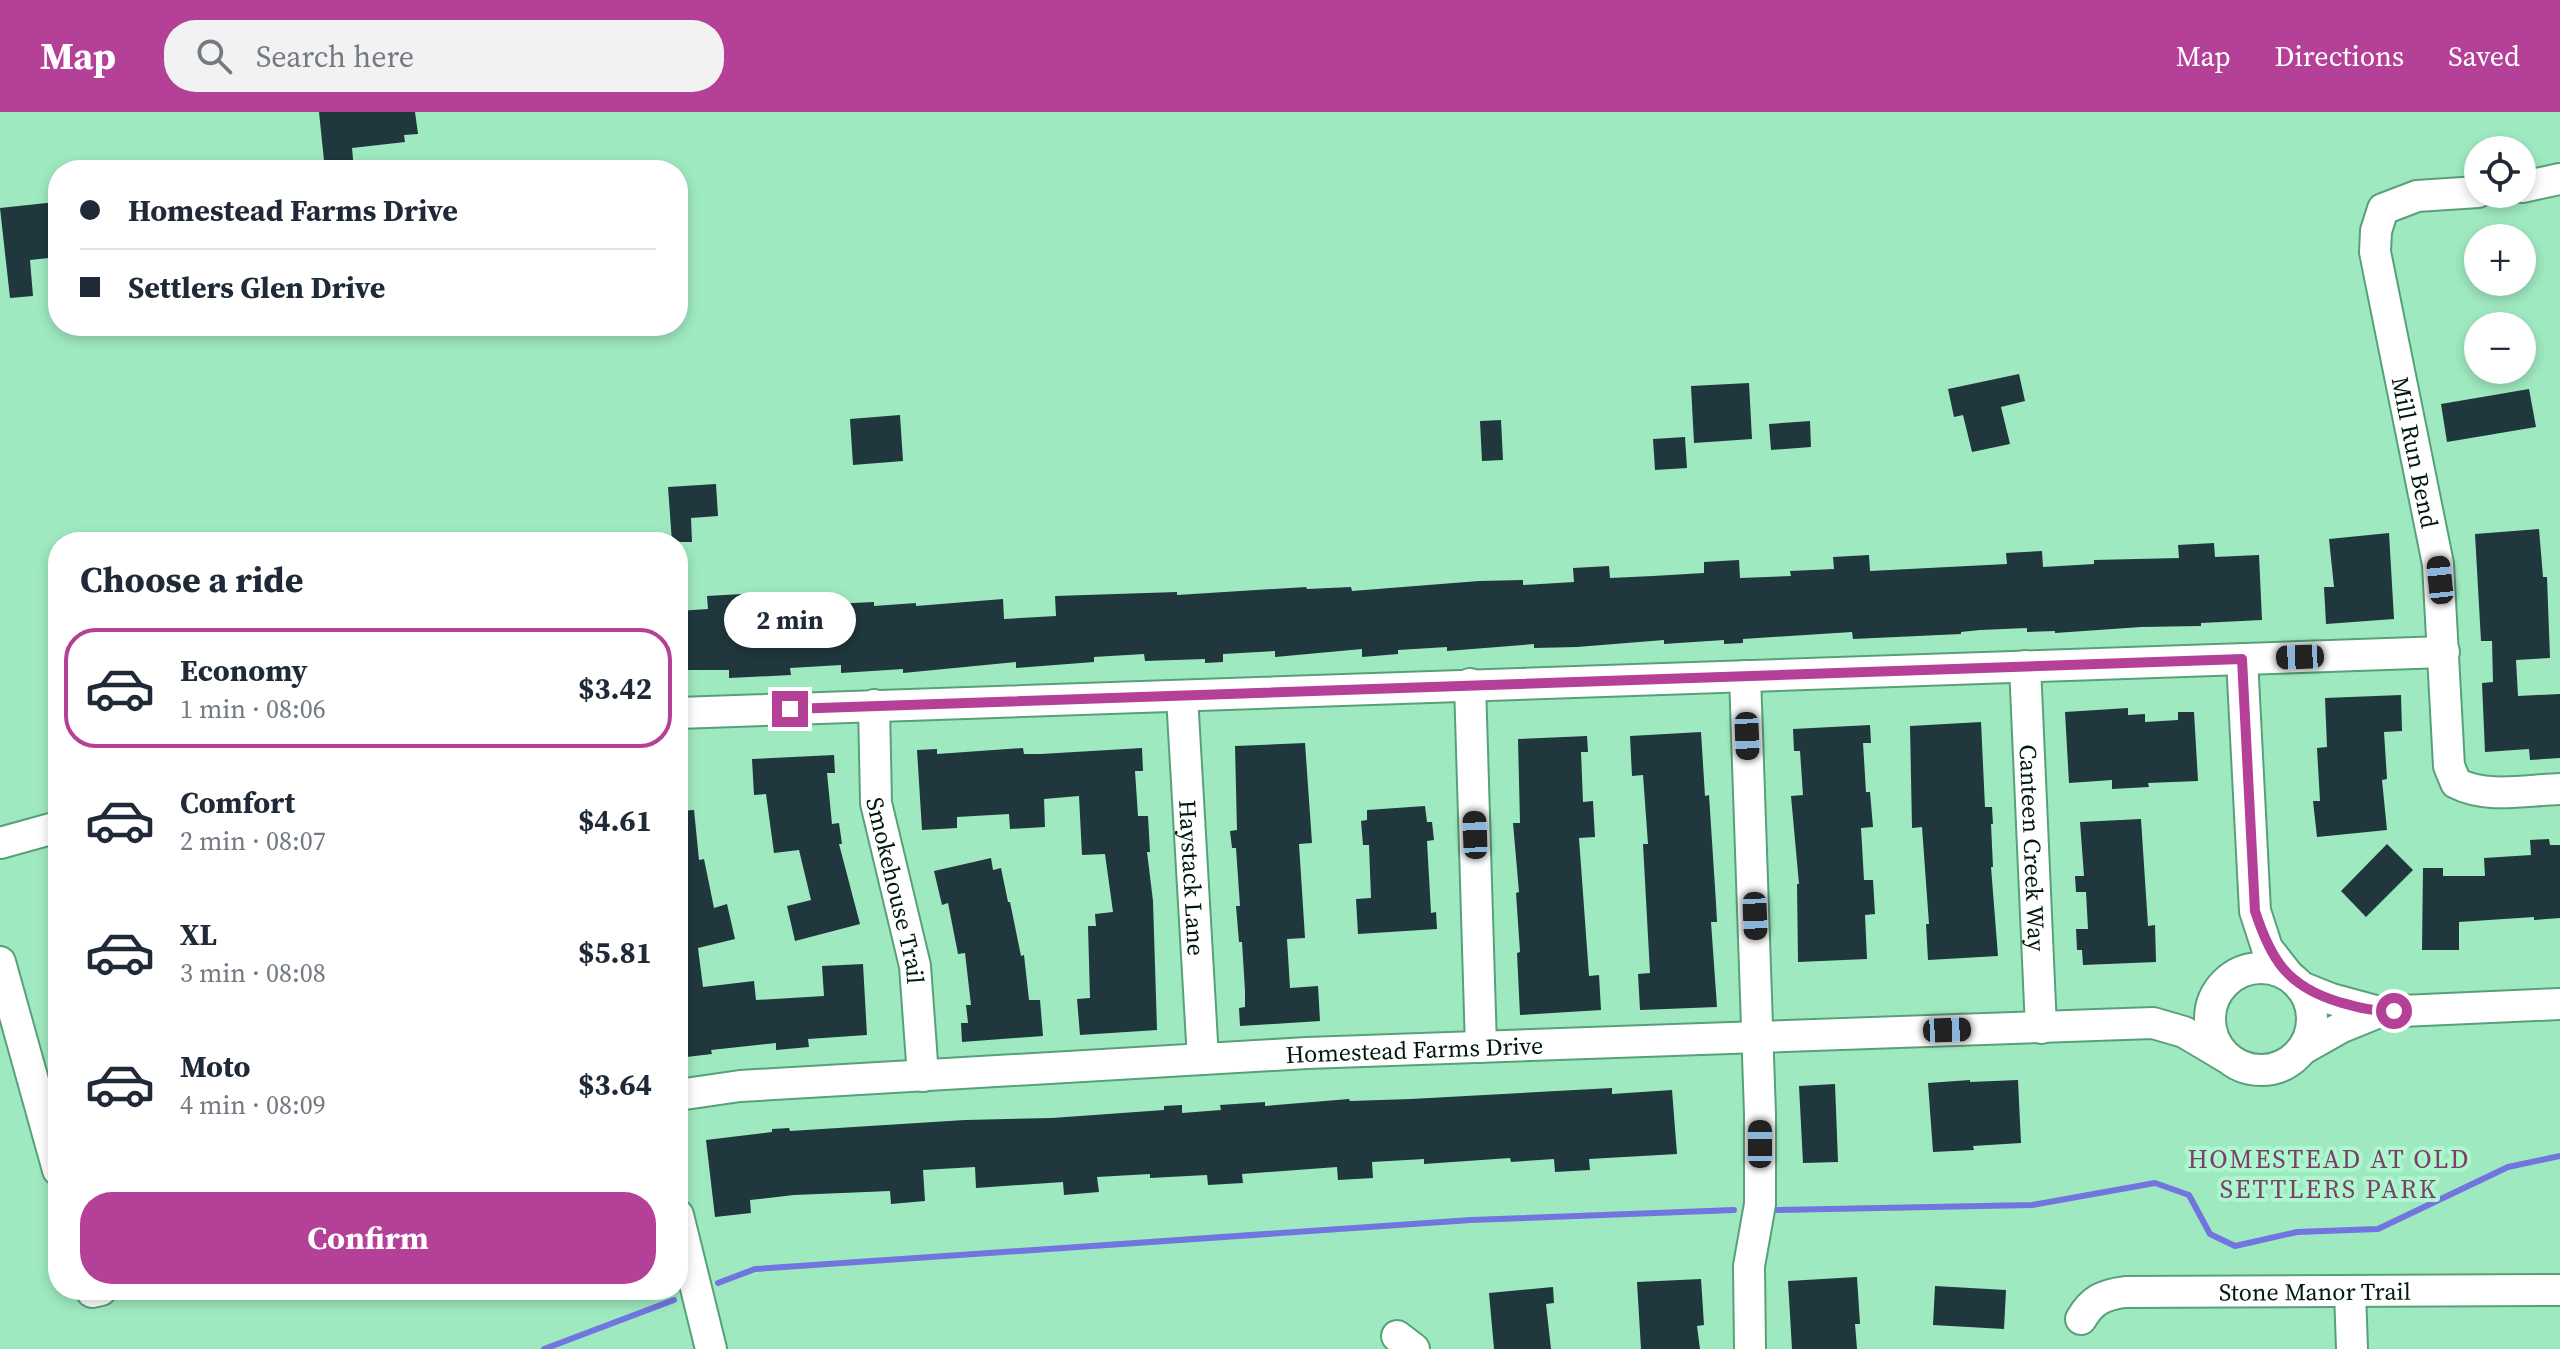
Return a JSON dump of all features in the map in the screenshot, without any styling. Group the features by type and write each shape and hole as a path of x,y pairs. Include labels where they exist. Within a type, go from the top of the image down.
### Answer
{"street":[{"path":"2536,184 2560,179"},
{"name":"Mill Run Bend","path":"2464,193 2417,196 2383,209 2376,231 2375,252 2438,564 2449,766 2456,783 2469,790 2560,789"},
{"path":"688,713 2444,652"},
{"path":"2242,659 2255,911 2267,948 2309,1001 2313,1017 2311,1033 2303,1049"},
{"name":"Canteen Creek Way","path":"2025,666 2041,1028"},
{"path":"1745,676 1760,1036 1760,1204 1749,1266 1750,1349"},
{"path":"1470,684 1481,1047"},
{"name":"Haystack Lane","path":"1182,696 1203,1059"},
{"name":"Smokehouse Trail","path":"874,705 876,803 915,966 923,1076"},
{"path":"0,843 48,830"},
{"path":"2226,1057 2215,1043 2211,1009 2239,963 2255,911"},
{"path":"0,962 48,1134"},
{"name":"Homestead Farms Drive","path":"2153,1023 2223,986 2242,971 2258,968 2274,969 2331,999 2379,1012 2560,1004"},
{"name":"Homestead Farms Drive","path":"688,1094 740,1086 1203,1059 2153,1023 2184,1032 2241,1067 2267,1070 2291,1062 2303,1049 2342,1027 2379,1012"},
{"path":"688,1256 711,1349"},
{"name":"Stone Manor Trail","path":"2081,1319 2101,1296 2125,1292 2560,1290"},
{"path":"2350,1291 2352,1349"}],"building":[{"path":"319,112 415,112 418,134 404,135 405,142 352,148 353,160 324,160"},
{"path":"48,203 48,258 30,260 33,296 10,298 0,208"},
{"path":"2019,374 2025,401 2001,407 2010,444 1972,452 1963,415 1954,417 1948,389"},
{"path":"1749,383 1752,439 1694,443 1691,386"},
{"path":"2529,389 2536,427 2447,442 2441,404"},
{"path":"900,415 903,461 853,465 850,419"},
{"path":"1501,420 1503,460 1482,461 1480,421"},
{"path":"1810,421 1811,447 1771,450 1769,424"},
{"path":"1685,437 1687,468 1655,470 1653,439"},
{"path":"716,484 718,516 691,518 692,542 688,542 688,532 671,532 668,487"},
{"path":"2539,529 2543,577 2547,577 2550,658 2516,660 2518,696 2560,694 2560,758 2530,760 2529,749 2485,752 2482,683 2493,682 2492,641 2481,641 2475,534"},
{"path":"2389,533 2394,619 2326,624 2324,587 2334,587 2329,539"},
{"path":"2214,543 2215,557 2259,555 2262,620 2055,633 2027,632 2027,628 1853,639 1852,632 1743,639 1743,643 1724,644 1724,640 1664,644 1664,640 1577,647 1534,648 1534,644 1447,651 1447,647 1398,650 1398,654 1362,657 1362,649 1275,657 1275,651 1223,654 1223,662 1205,663 1205,659 1145,661 1144,654 1094,657 1094,662 1016,668 1016,662 903,673 903,669 841,673 841,665 790,668 791,675 729,678 729,670 688,670 688,610 708,609 707,596 742,594 743,608 874,602 874,606 916,603 916,606 1003,599 1004,619 1056,616 1055,596 1177,592 1177,595 1306,587 1351,587 1352,591 1479,581 1523,580 1523,585 1574,582 1573,568 1609,566 1610,578 1653,576 1704,573 1704,562 1739,560 1740,578 1791,576 1790,571 1834,569 1833,557 1869,555 1870,571 2007,564 2006,553 2042,551 2043,567 2094,564 2094,560 2179,558 2178,545"},
{"path":"2401,695 2402,731 2384,732 2387,779 2382,780 2387,830 2317,837 2313,801 2320,801 2317,748 2327,747 2325,698"},
{"path":"2128,708 2128,715 2145,714 2145,722 2178,720 2178,712 2194,712 2198,781 2148,783 2149,787 2112,789 2112,780 2069,783 2065,712"},
{"path":"1981,722 1985,807 1992,807 1991,867 1998,956 1928,960 1926,924 1929,924 1922,827 1912,828 1910,726"},
{"path":"1870,725 1871,743 1863,743 1866,792 1870,792 1873,827 1861,828 1864,880 1873,880 1875,914 1865,915 1867,959 1798,962 1799,884 1791,796 1803,795 1800,751 1794,751 1793,729"},
{"path":"1701,732 1705,796 1709,795 1716,903 1717,922 1711,922 1717,1007 1640,1010 1638,974 1650,973 1643,844 1648,844 1643,775 1632,776 1630,736"},
{"path":"1587,736 1588,752 1581,752 1583,802 1593,801 1595,837 1579,838 1589,976 1599,975 1601,1010 1520,1015 1516,893 1519,892 1513,823 1520,823 1518,739"},
{"path":"1305,743 1312,843 1299,844 1305,938 1287,939 1290,988 1318,986 1320,1021 1240,1026 1239,1008 1245,1007 1245,991 1236,906 1240,906 1236,848 1232,848 1230,831 1237,830 1235,746"},
{"path":"1023,748 1024,754 1041,754 1142,748 1143,771 1135,771 1138,816 1148,816 1150,852 1147,852 1153,901 1157,1030 1080,1035 1077,999 1090,998 1088,926 1096,926 1095,914 1113,912 1105,854 1082,855 1079,796 1044,799 1045,827 1010,829 1009,814 957,817 957,828 922,830 917,750 937,749 937,754"},
{"path":"834,755 835,773 827,773 832,824 839,823 842,844 839,844 860,924 795,941 787,906 811,900 799,850 774,853 766,794 754,795 752,759"},
{"path":"1425,806 1427,822 1432,822 1434,840 1427,841 1431,913 1436,912 1437,929 1358,934 1356,899 1371,898 1369,845 1363,845 1361,821 1367,820 1367,810"},
{"path":"688,810 694,810 699,860 704,859 714,908 727,904 735,939 698,948 703,987 754,981 756,1000 824,996 822,966 863,964 867,1035 808,1039 809,1047 776,1050 776,1043 711,1050 712,1054 688,1057"},
{"path":"2141,819 2148,926 2155,925 2156,962 2083,965 2082,950 2077,950 2076,929 2088,929 2086,892 2076,892 2075,876 2084,876 2080,822"},
{"path":"2549,839 2550,845 2560,845 2560,918 2459,922 2459,950 2422,950 2423,868 2443,868 2443,876 2485,876 2484,858 2531,855 2530,840"},
{"path":"2387,844 2413,870 2366,917 2341,891"},
{"path":"991,858 993,870 1001,868 1021,956 1024,955 1029,1000 1040,1000 1043,1036 962,1042 961,1023 968,1023 966,1005 971,1005 965,953 958,954 948,903 942,905 934,871"},
{"path":"2018,1080 2021,1143 1933,1152 1928,1083"},
{"path":"1835,1084 1838,1162 1803,1163 1799,1086"},
{"path":"1612,1088 1612,1094 1672,1090 1677,1154 1589,1159 1590,1170 1555,1172 1554,1159 1511,1162 1510,1158 1424,1164 1424,1159 1372,1162 1373,1178 1338,1180 1337,1167 1242,1174 1243,1183 1208,1185 1207,1175 1097,1177 1099,1192 1064,1195 1063,1182 976,1188 975,1167 923,1170 925,1201 891,1204 890,1191 794,1195 750,1200 751,1213 715,1217 706,1140 772,1132 772,1129 789,1128 790,1131 1052,1118 1164,1110 1164,1106 1182,1105 1182,1113 1221,1110 1220,1105 1265,1102 1265,1106 1349,1099 1411,1099"},
{"path":"1857,1277 1860,1324 1855,1324 1857,1349 1792,1349 1788,1281"},
{"path":"1701,1279 1704,1325 1697,1326 1700,1349 1641,1349 1637,1282"},
{"path":"1935,1286 2006,1290 2004,1329 1933,1325"},
{"path":"1553,1287 1554,1303 1546,1304 1551,1349 1494,1349 1489,1293"}],"waterway":[{"path":"1777,1210 2032,1205 2155,1183 2189,1195 2210,1234 2235,1246 2297,1232 2378,1229 2508,1167 2560,1156"},
{"path":"718,1283 755,1269 1471,1220 1734,1210"},
{"path":"544,1349 674,1300"}],"district":[{"name":"HOMESTEAD AT OLD SETTLERS PARK","path":"2329,1174"}],"route":[{"path":"790,709 2242,659 2251,873 2255,911 2267,948 2301,987 2350,1005 2379,1012 2394,1011"}]}
